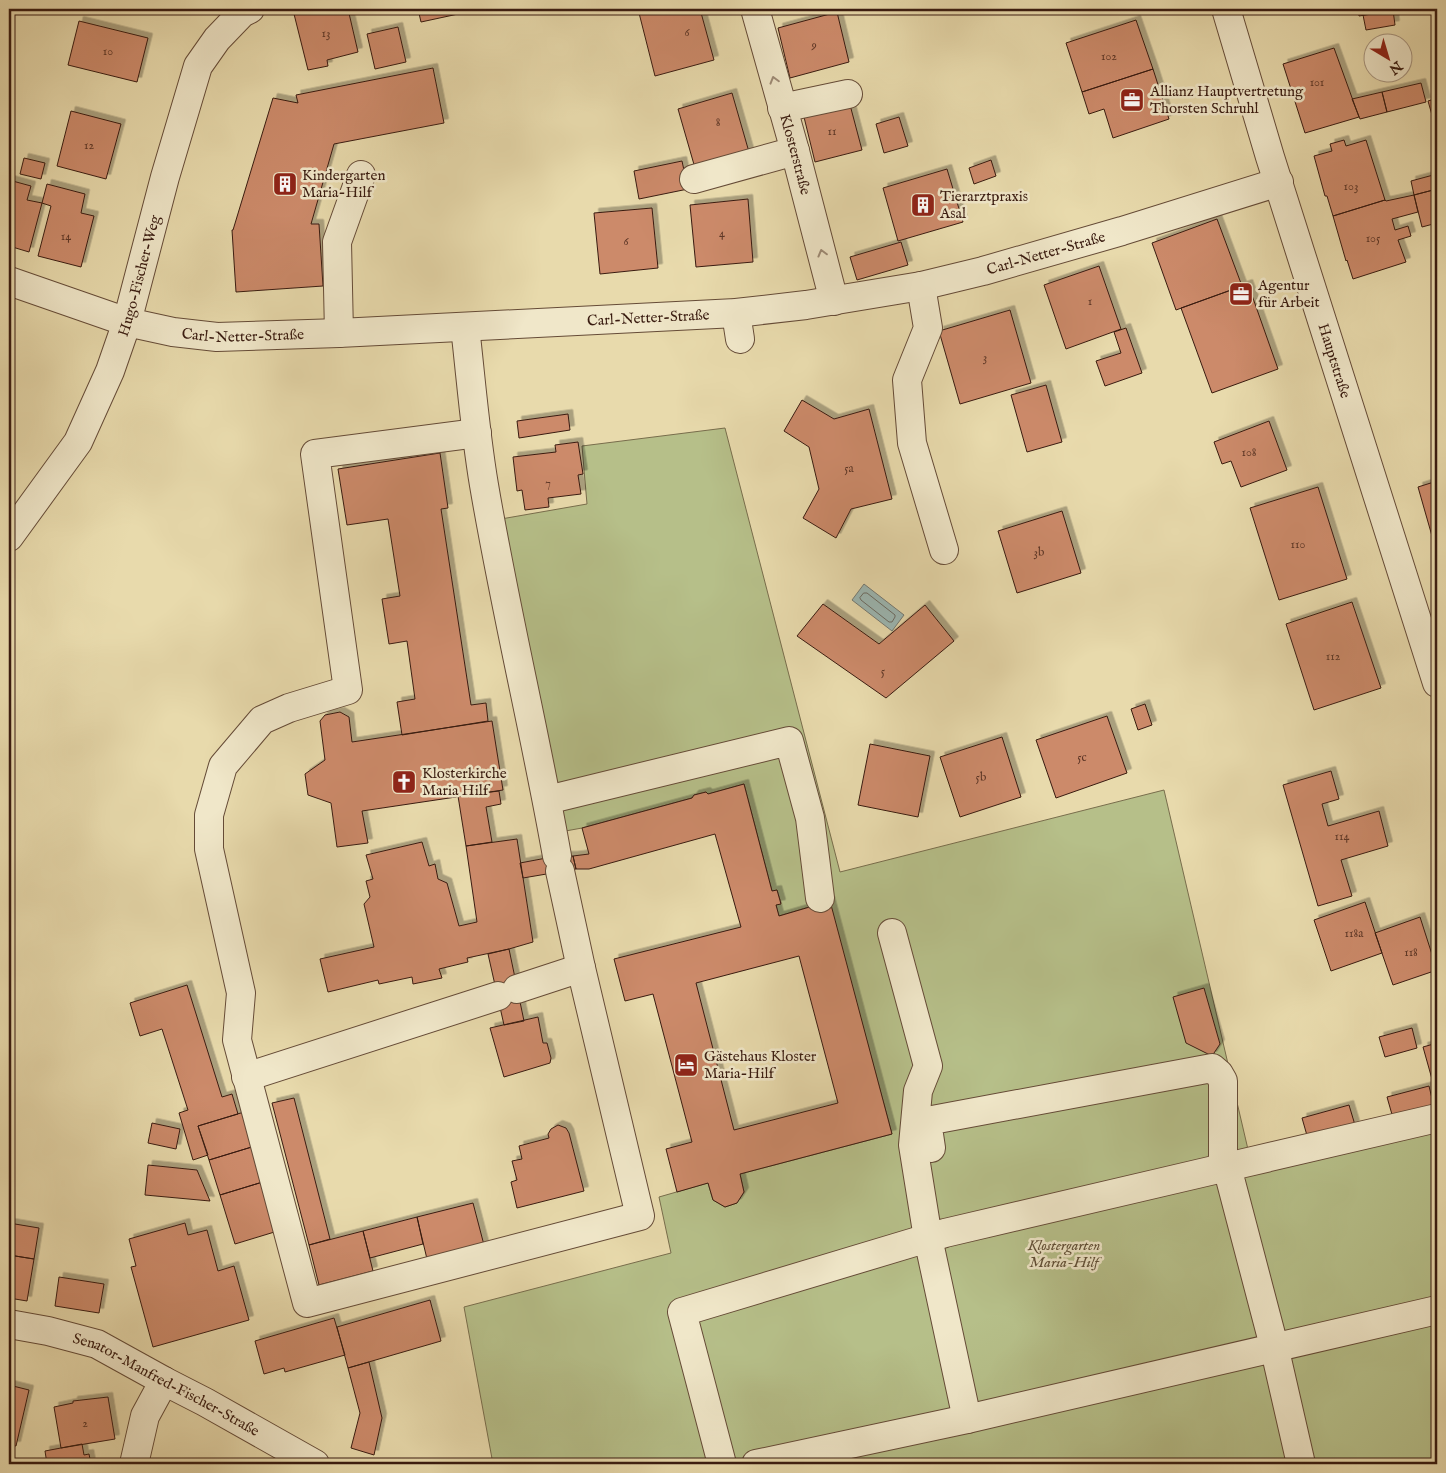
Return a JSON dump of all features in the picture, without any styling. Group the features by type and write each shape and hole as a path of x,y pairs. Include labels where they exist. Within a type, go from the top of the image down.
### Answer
{"street":[{"name":"Klosterstraße","path":"754,9 795,151 834,301"},
{"name":"Hauptstraße","path":"1226,9 1437,683"},
{"name":"Hugo-Fischer-Weg","path":"9,537 78,442 110,370 127,322 167,168 198,66 217,39 244,10"},
{"path":"782,108 848,94"},
{"path":"694,179 795,151"},
{"path":"339,333 337,242 361,174"},
{"name":"Carl-Netter-Straße","path":"9,281 127,322 173,332 217,337 465,327 738,326 834,301 921,286 983,271 1122,231 1279,182"},
{"path":"921,286 928,328 907,380 912,443 944,550"},
{"path":"465,327 484,484 509,620 580,968 640,1216 307,1303 237,1040 241,993 209,849 208,814 224,766 262,720 290,708 348,690 315,454 477,433"},
{"path":"547,800 789,741 810,818 820,898"},
{"path":"892,933 928,1066 918,1091 913,1144 936,1236 967,1419"},
{"path":"246,1077 580,968"},
{"path":"936,1236 927,1121 1212,1068 1219,1074 1222,1081 1225,1167 1274,1346 1301,1464"},
{"path":"722,1464 682,1312 936,1236 1437,1118"},
{"path":"756,1464 967,1419 1274,1346 1437,1310"},
{"name":"Senator-Manfred-Fischer-Straße","path":"9,1324 48,1331 97,1344 315,1464"},
{"path":"134,1464 145,1416 164,1381"}],"green space":[{"name":"Klostergarten Maria-Hilf","path":"725,428 840,872 1164,790 1250,1158 1437,1111 1437,1464 493,1464 464,1307 671,1253 659,1197 708,1183 713,1200 725,1207 737,1203 744,1192 740,1174 892,1134 829,901 779,916 776,905 781,903 777,890 772,891 744,784 708,794 706,792 694,795 692,798 582,828 560,832 501,519 587,504 582,446"}],"water":[{"path":"864,584 904,615 892,631 852,600"}],"building":[{"path":"318,9 348,9 358,52 327,60 328,66 308,70 294,14"},
{"path":"418,9 471,9 472,11 421,22"},
{"path":"638,9 700,9 714,60 655,76"},
{"path":"1358,9 1404,9 1359,16"},
{"path":"1393,10 1395,25 1366,30 1363,15"},
{"path":"837,12 849,62 790,78 778,28"},
{"path":"1136,20 1153,69 1082,92 1066,43"},
{"path":"79,21 148,38 137,82 68,65"},
{"path":"398,27 406,62 375,69 367,34"},
{"path":"1334,48 1359,117 1305,133 1283,64"},
{"name":"Kindergarten Maria-Hilf","path":"433,68 444,123 334,144 311,224 319,224 323,286 236,292 232,230 273,98 298,103 296,95"},
{"path":"1153,69 1169,119 1113,138 1104,109 1089,114 1082,92"},
{"path":"1421,83 1426,102 1387,112 1382,92"},
{"path":"1382,92 1387,112 1360,119 1352,99"},
{"path":"732,93 749,152 695,168 678,109"},
{"path":"1437,98 1437,121 1434,122 1428,101"},
{"path":"849,101 862,150 815,162 803,113"},
{"path":"71,111 121,124 106,179 57,166"},
{"path":"899,117 908,146 884,153 876,124"},
{"path":"1344,140 1346,146 1366,140 1385,200 1333,216 1327,196 1325,196 1314,156 1332,151 1330,144"},
{"path":"24,158 45,163 41,179 20,174"},
{"path":"991,160 996,176 974,184 969,168"},
{"path":"682,161 688,189 639,199 634,171"},
{"name":"Tierarztpraxis Asal","path":"947,169 963,222 898,241 883,188"},
{"path":"1437,174 1437,189 1414,195 1411,181"},
{"path":"9,180 31,186 27,200 42,203 29,252 9,246"},
{"path":"47,184 85,194 81,213 94,216 81,267 38,256 51,206 42,203"},
{"path":"1437,189 1437,223 1422,227 1414,195"},
{"path":"1414,195 1418,212 1392,219 1395,230 1408,226 1411,236 1398,240 1406,262 1353,279 1333,216 1385,200"},
{"path":"748,199 753,262 696,267 690,205"},
{"path":"652,208 658,268 600,274 594,213"},
{"path":"1217,219 1242,286 1176,310 1152,243"},
{"path":"901,242 908,265 857,280 850,257"},
{"path":"1099,266 1121,329 1066,349 1044,285"},
{"path":"1248,284 1278,369 1212,393 1181,308"},
{"path":"1010,310 1031,383 960,404 939,331"},
{"path":"1126,328 1142,373 1105,386 1096,361 1121,353 1114,332"},
{"path":"1046,385 1062,442 1027,452 1011,395"},
{"path":"802,400 834,419 869,409 892,499 851,509 836,538 803,518 819,489 809,447 784,431"},
{"path":"568,414 570,430 519,438 517,421"},
{"path":"1269,421 1287,470 1241,487 1231,461 1222,464 1214,442"},
{"path":"578,442 583,474 578,475 581,494 548,498 549,507 525,510 522,490 517,491 513,457 556,452 555,445"},
{"path":"440,453 448,508 441,509 471,705 486,703 488,721 402,735 397,702 415,699 407,641 389,644 382,599 400,596 388,519 347,525 338,469"},
{"path":"1437,481 1437,542 1434,543 1418,487"},
{"path":"1318,487 1347,579 1279,600 1250,508"},
{"path":"1062,511 1081,573 1017,593 998,531"},
{"path":"1352,602 1381,688 1314,710 1286,624"},
{"path":"823,604 879,644 925,605 954,641 886,698 797,636"},
{"path":"1145,704 1152,725 1138,730 1131,709"},
{"name":"Klosterkirche Maria Hilf","path":"340,712 349,717 352,742 492,721 503,790 362,811 368,843 337,847 331,803 308,795 305,774 325,760 320,721 325,715"},
{"path":"1107,716 1127,773 1056,798 1036,740"},
{"path":"1002,737 1021,797 960,817 940,757"},
{"path":"870,744 930,756 918,817 858,805"},
{"path":"1331,771 1339,799 1322,804 1328,826 1379,811 1388,846 1341,860 1352,896 1318,906 1283,785"},
{"path":"744,784 772,891 777,890 781,904 776,905 779,916 830,901 892,1134 740,1174 744,1192 737,1203 725,1207 713,1200 708,1183 677,1192 666,1149 692,1142 653,994 625,1001 614,959 741,927 715,834 589,869 576,869 573,856 589,854 582,828 692,798 694,795 706,792 708,794","holes":["799,956 838,1103 734,1130 696,983"]},
{"path":"499,791 501,804 486,807 492,842 466,846 458,796"},
{"path":"517,839 533,942 467,958 468,962 439,969 442,978 413,984 412,977 379,984 378,980 328,992 320,959 374,947 364,904 370,897 366,881 373,879 366,855 422,842 429,866 435,864 438,879 447,883 459,926 477,922 466,846"},
{"path":"557,856 573,856 576,869 523,878 520,863"},
{"path":"1365,902 1382,953 1331,971 1314,920"},
{"path":"1420,917 1437,970 1393,985 1375,933"},
{"path":"509,949 524,1021 504,1025 488,954"},
{"path":"187,985 222,1097 232,1094 238,1114 198,1126 208,1155 193,1160 179,1113 188,1110 162,1029 140,1036 130,1003"},
{"path":"1204,988 1220,1044 1212,1056 1186,1043 1173,997"},
{"path":"538,1017 543,1043 547,1043 551,1058 550,1063 504,1077 490,1028"},
{"path":"1412,1028 1417,1048 1385,1057 1379,1037"},
{"path":"1437,1043 1437,1097 1423,1047"},
{"path":"1429,1086 1434,1107 1393,1118 1387,1097"},
{"path":"294,1098 330,1239 309,1245 272,1103"},
{"path":"1349,1105 1355,1125 1308,1139 1302,1118"},
{"path":"244,1112 255,1146 209,1160 198,1126"},
{"path":"152,1123 180,1129 176,1149 148,1143"},
{"path":"558,1125 566,1128 569,1133 584,1191 517,1208 511,1182 517,1180 512,1161 522,1159 519,1146 549,1138 548,1134 551,1129"},
{"path":"255,1146 266,1181 220,1195 209,1160"},
{"path":"148,1165 197,1170 210,1201 145,1195"},
{"path":"266,1181 281,1230 235,1244 220,1195"},
{"path":"473,1203 484,1245 427,1259 417,1217"},
{"path":"417,1217 423,1244 370,1258 363,1231"},
{"path":"9,1223 39,1228 34,1259 9,1255"},
{"path":"185,1223 188,1235 207,1230 218,1271 234,1266 249,1320 153,1347 131,1267 136,1266 129,1239"},
{"path":"363,1231 373,1271 319,1285 309,1245"},
{"path":"9,1255 34,1259 27,1301 9,1298"},
{"path":"59,1277 104,1284 99,1313 55,1306"},
{"path":"430,1300 441,1341 348,1368 337,1327"},
{"path":"334,1318 345,1355 285,1372 284,1368 264,1374 255,1341"},
{"path":"369,1362 382,1418 374,1455 351,1448 360,1413 348,1368"},
{"path":"9,1385 29,1390 16,1446 9,1445"},
{"path":"108,1397 115,1439 61,1448 54,1407 73,1403 73,1401"},
{"path":"82,1444 84,1455 89,1454 91,1464 47,1464 45,1451"}],"place":[{"name":"Allianz Hauptvertretung Thorsten Schruhl","path":"1132,100"},
{"name":"Kindergarten Maria-Hilf","path":"285,184"},
{"name":"Tierarztpraxis Asal","path":"923,205"},
{"name":"Agentur für Arbeit","path":"1241,294"},
{"name":"Klosterkirche Maria Hilf","path":"404,782"},
{"name":"Gästehaus Kloster Maria-Hilf","path":"686,1065"}]}
